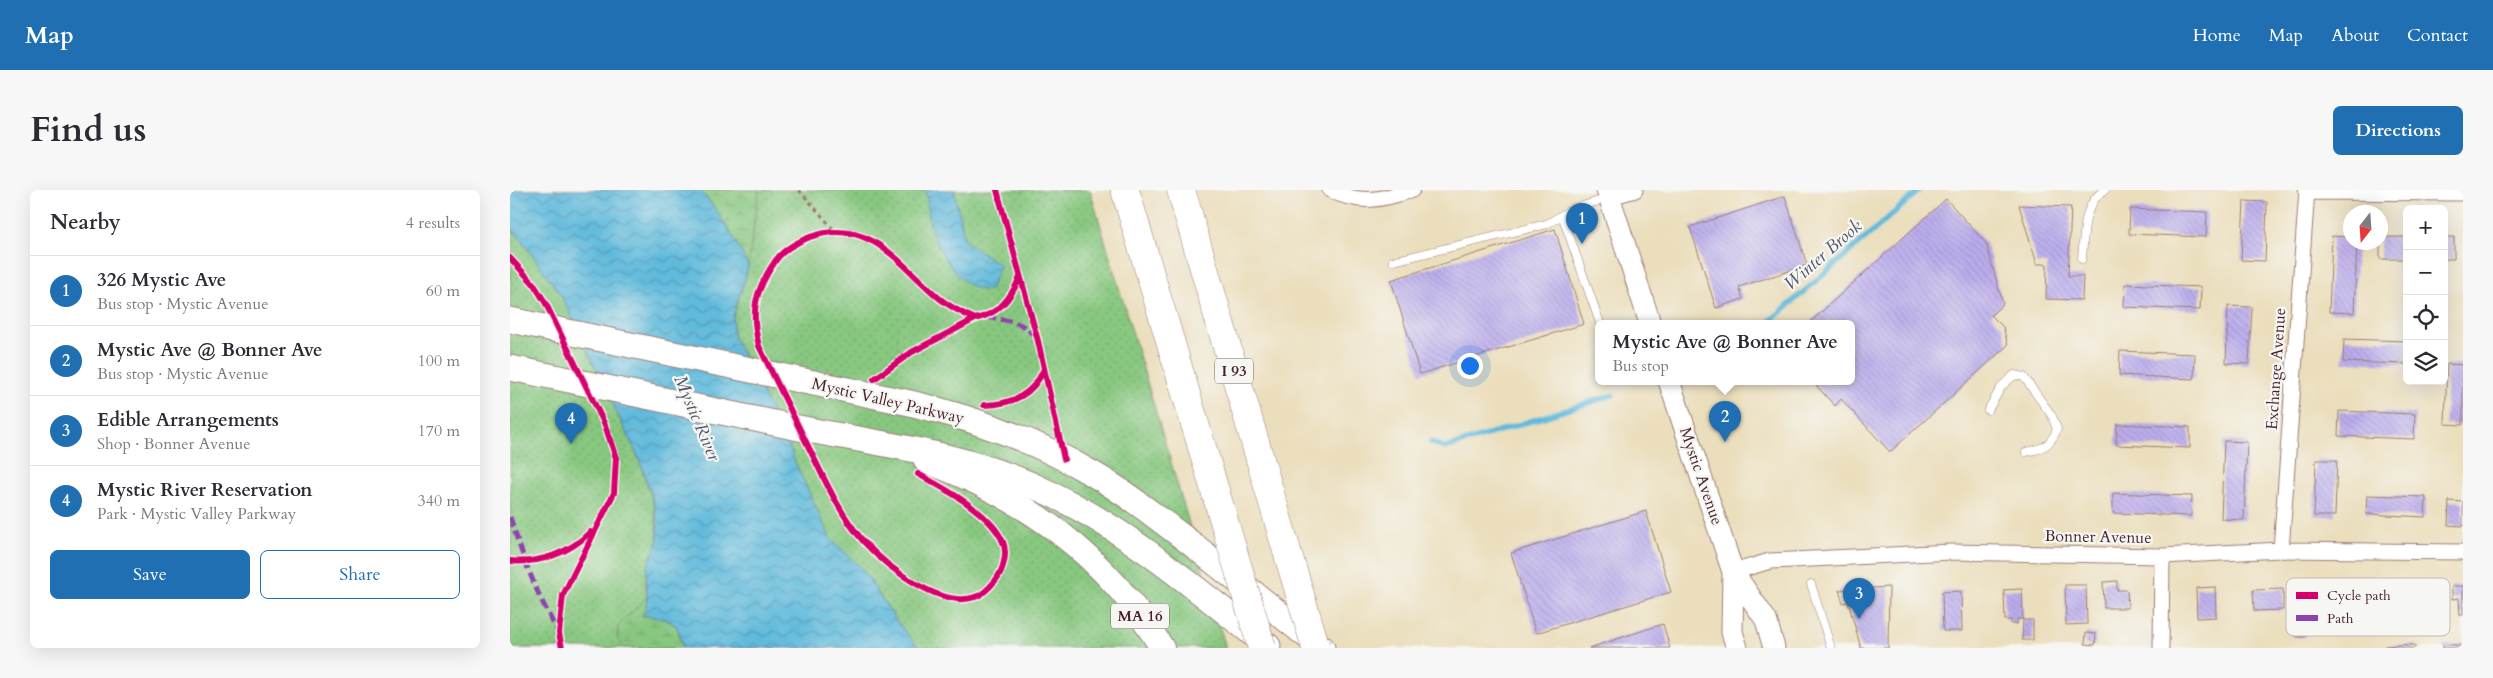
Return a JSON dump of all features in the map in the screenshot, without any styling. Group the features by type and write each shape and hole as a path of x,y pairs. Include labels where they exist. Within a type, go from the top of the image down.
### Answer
{"highway":[{"path":"1125,190 1262,648"},
{"name":"I 93","path":"1181,190 1316,648"},
{"name":"Mystic Valley Parkway","path":"513,321 942,410 1004,432 1094,474 1148,510 1322,648"},
{"name":"MA 16","path":"510,368 813,431"},
{"path":"813,431 923,451 975,463 1058,497 1094,516 1147,551 1270,648"}],"main road":[{"path":"1608,194 1649,320"},
{"name":"Mystic Avenue","path":"1670,385 1733,572 1766,620 1774,648"},
{"name":"MA 16","path":"813,431 863,442 925,460 974,481 1031,511 1059,531 1098,565 1129,601 1162,648"},
{"name":"Mystic Avenue","path":"1733,572 1732,632 1737,648"}],"street":[{"path":"1330,190 1348,198 1368,201 1412,190"},
{"path":"1608,194 1634,190"},
{"path":"2307,191 2463,192"},
{"name":"Exchange Avenue","path":"2281,550 2307,191"},
{"name":"Bonner Avenue","path":"1733,572 1770,561 1951,552 2162,556 2281,550 2463,552"},
{"path":"2161,648 2162,556"}],"lane":[{"path":"2082,259 2086,221 2092,202 2105,190"},
{"path":"1393,261 1547,224 1572,209 1608,194"},
{"path":"1562,215 1599,320"},
{"path":"1988,410 2002,386 2014,375 2024,378 2052,416 2057,428 2052,440 2041,449 2026,452"},
{"path":"1811,584 1831,648"}],"path":[{"path":"799,190 836,232"}],"green space":[{"path":"700,190 925,190 954,268 958,274 990,290 1000,265 965,241 954,190 1090,190 1226,648 919,648 916,646 898,623 863,570 830,538 795,462 788,442 734,338 733,319 748,266"},
{"path":"700,190 759,190 748,266 727,226"},
{"path":"510,229 518,235 561,295 638,457 654,506 658,537 656,550 651,555 646,586 648,603 683,648 510,648"},
{"path":"648,596 648,603 654,617 665,619 677,626 683,648 623,648 617,636 618,626"}],"water":[{"name":"Mystic River","path":"510,190 700,190 727,226 748,266 733,319 734,338 788,442 795,462 830,538 863,570 898,623 919,648 683,648 677,626 665,619 643,615 647,602 647,569 657,545 658,537 657,517 652,497 638,457 561,295 518,235 510,229"},
{"path":"925,190 954,190 965,241 1000,265 990,290 970,285 961,278 946,259 931,229"}],"building":[{"path":"1785,196 1807,265 1739,287 1743,299 1716,308 1690,227"},
{"path":"1946,199 1986,243 2003,304 1991,315 2003,327 2008,345 1890,452 1841,399 1835,406 1816,385 1855,385 1855,320 1812,320"},
{"path":"2244,201 2267,202 2265,261 2241,260"},
{"path":"2019,205 2071,207 2068,276 2083,276 2082,300 2046,299 2047,264 2037,264"},
{"path":"2130,209 2207,212 2206,237 2129,234"},
{"path":"1555,229 1584,324 1420,374 1391,280"},
{"path":"2332,236 2343,237 2343,250 2357,250 2354,313 2329,312"},
{"path":"2388,237 2403,237 2403,259 2380,259 2380,250 2388,250"},
{"path":"2448,237 2454,237 2454,259 2448,259"},
{"path":"2125,284 2201,287 2200,310 2124,307"},
{"path":"2228,306 2252,307 2249,364 2226,363"},
{"path":"2344,339 2403,341 2403,364 2343,362"},
{"path":"2120,351 2195,354 2194,379 2119,375"},
{"path":"2448,364 2463,365 2463,425 2445,424"},
{"path":"2339,411 2415,414 2414,439 2338,436"},
{"path":"2117,424 2190,427 2190,448 2116,445"},
{"path":"2224,441 2247,442 2244,520 2221,519"},
{"path":"2316,460 2337,460 2335,516 2314,516"},
{"path":"2113,493 2192,496 2191,516 2113,513"},
{"path":"2367,495 2426,497 2425,517 2366,514"},
{"path":"2449,501 2463,502 2463,526 2448,525"},
{"path":"1646,511 1671,592 1536,633 1511,553"},
{"path":"2117,581 2117,590 2127,590 2128,608 2104,608 2103,582"},
{"path":"2065,585 2086,585 2087,624 2066,625"},
{"path":"2452,586 2463,586 2463,615 2460,615 2459,598 2452,599"},
{"path":"1889,587 1888,648 1861,648 1848,602 1843,603 1839,590"},
{"path":"2215,587 2216,617 2197,618 2196,588"},
{"path":"2022,589 2023,619 2017,619 2017,624 2011,624 2011,620 2005,620 2004,590"},
{"path":"2283,589 2283,610 2254,611 2253,590"},
{"path":"1961,591 1962,631 1943,631 1942,592"},
{"path":"2023,620 2033,620 2033,640 2022,640"},
{"path":"1663,624 1670,648 1589,648"},
{"path":"2086,633 2096,634 2095,645 2085,644"},
{"path":"2415,645 2415,648 2385,648 2385,646"},
{"path":"2443,645 2460,645 2460,648 2443,648"}],"waterway":[{"name":"Winter Brook","path":"1771,320 1920,190"},
{"name":"Winter Brook","path":"1431,442 1445,448 1613,395"}],"marked path":[{"path":"986,317 1018,324 1029,330 1033,335"},
{"path":"510,517 531,576 558,632"}],"cycle path":[{"path":"997,190 1038,341 1064,459"},
{"path":"918,474 966,502 978,511 997,531 1003,542 1004,562 995,581 984,593 975,597 961,599 946,597 930,591 915,583 886,562 855,532 827,485 759,346 755,322 756,301 759,291 776,260 791,246 810,237 831,232 849,233 866,238 882,247 943,301 975,319"},
{"path":"510,258 533,283 545,302 605,425 616,458 614,493 563,595 559,633 562,648"},
{"path":"874,379 912,352 997,309 1013,292 1020,277"},
{"path":"984,405 1004,403 1028,392 1044,369"},
{"path":"510,561 532,561 553,556 573,546 590,532"}],"place":[{"name":"326 Mystic Ave","path":"1582,244"},
{"name":"Mystic Ave @ Bonner Ave","path":"1725,442"},
{"name":"Mystic River Reservation","path":"571,444"},
{"name":"Edible Arrangements","path":"1859,619"}]}
